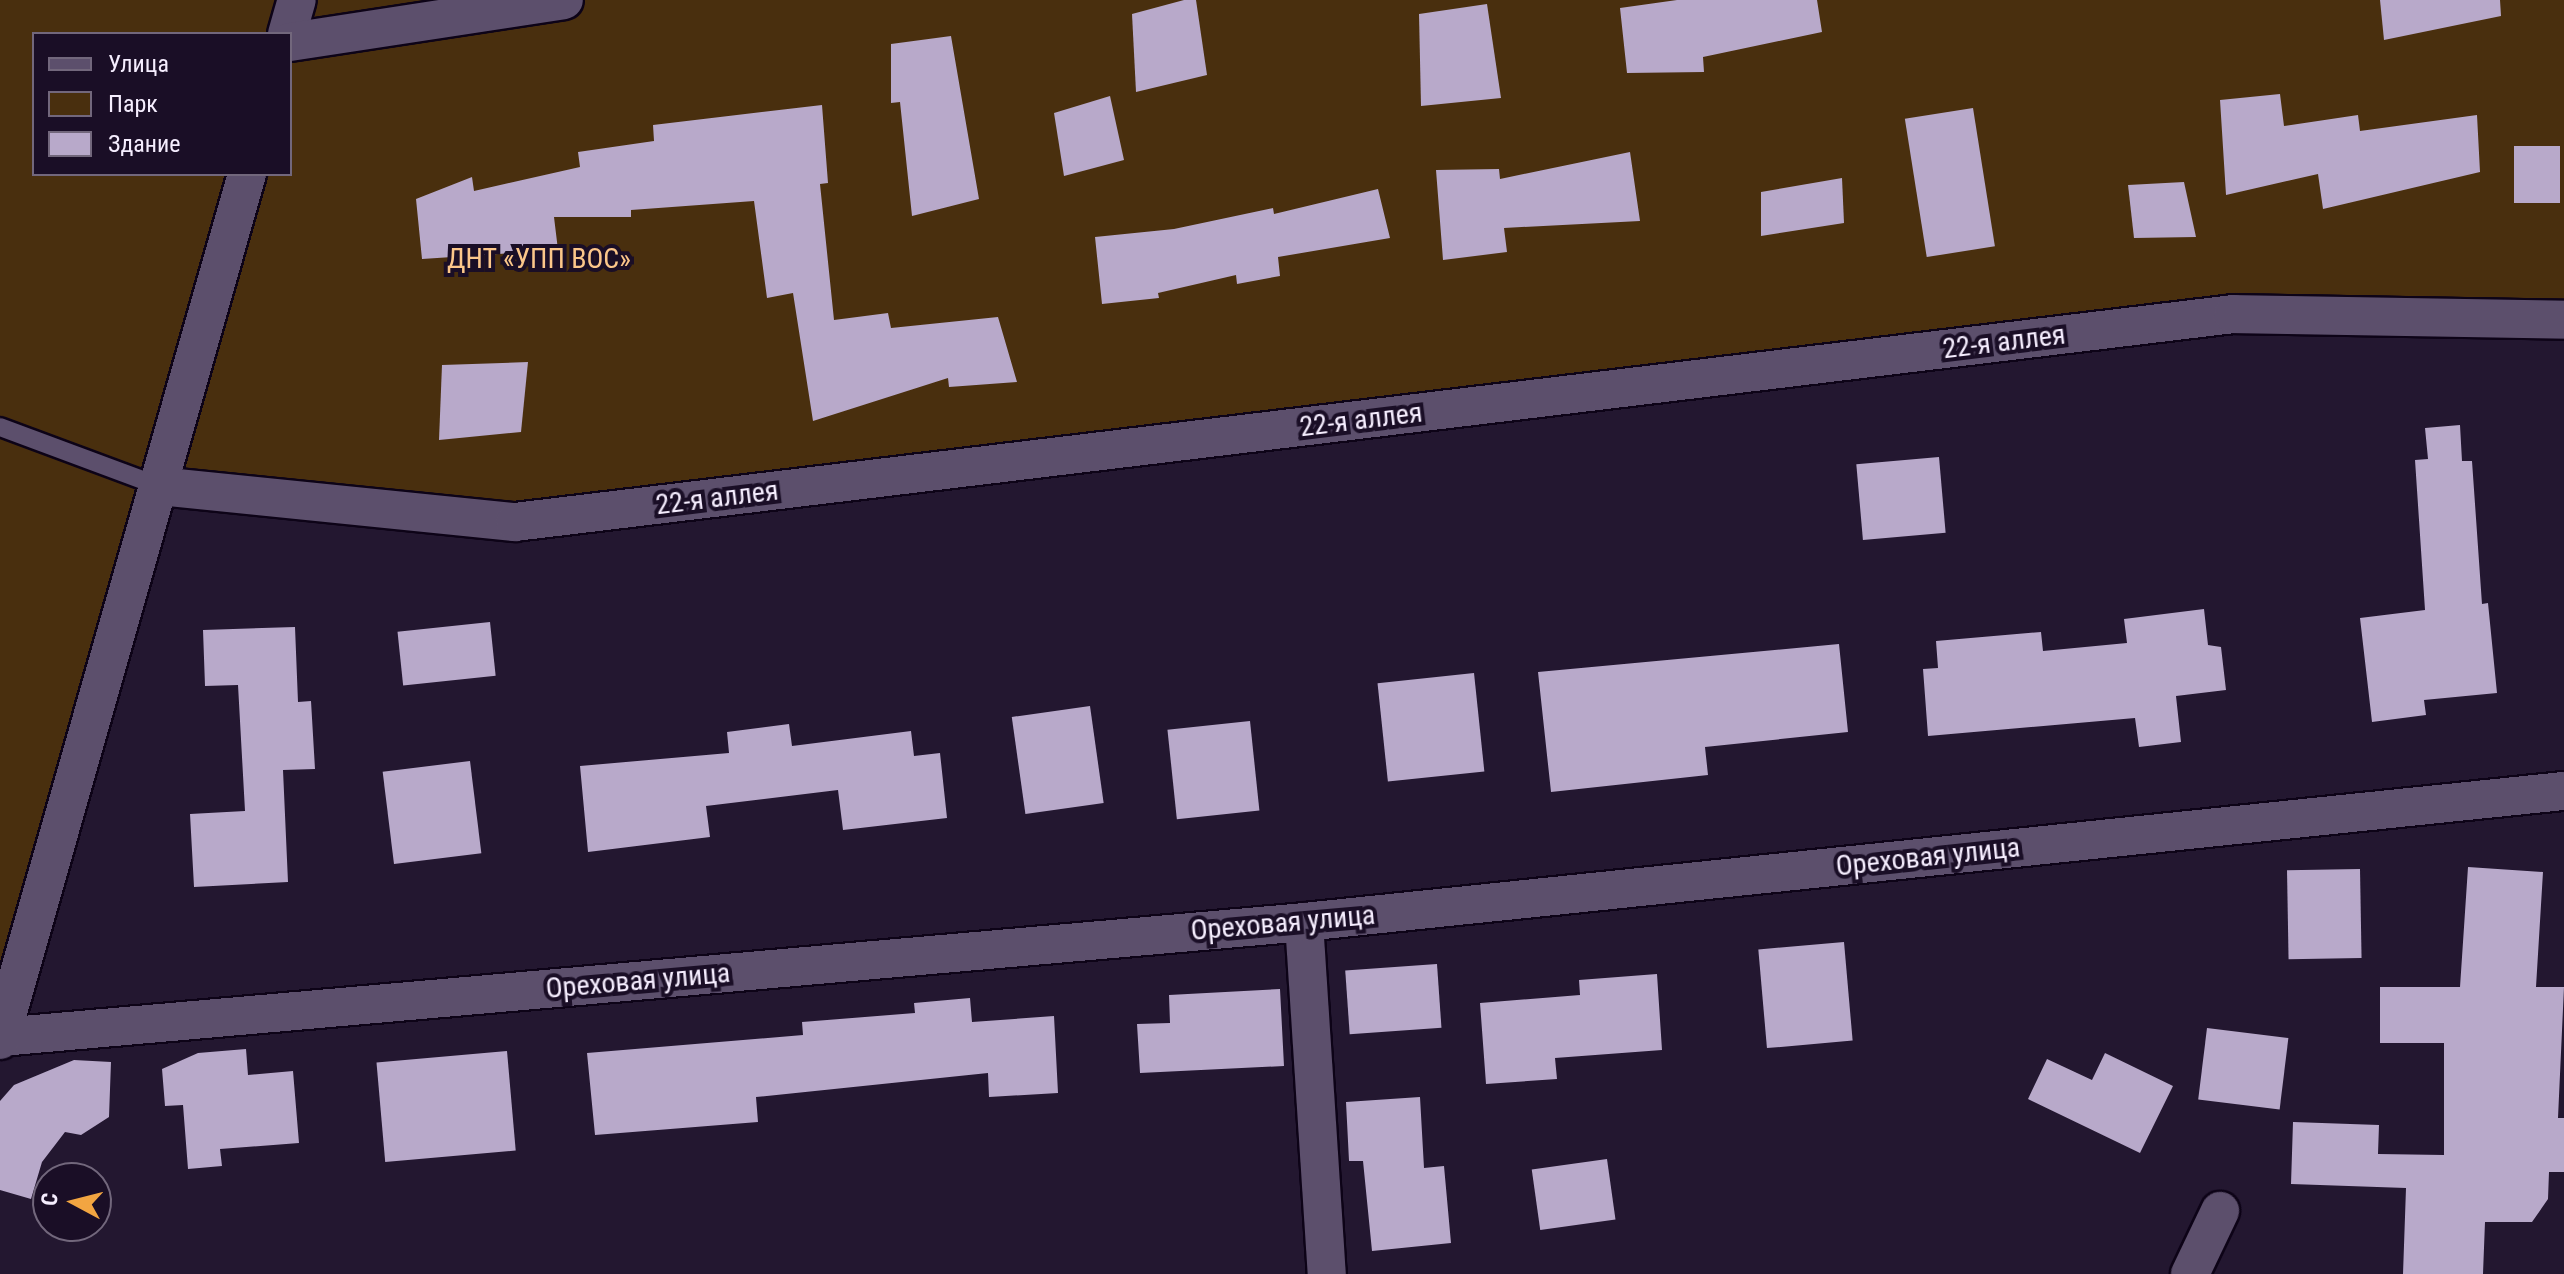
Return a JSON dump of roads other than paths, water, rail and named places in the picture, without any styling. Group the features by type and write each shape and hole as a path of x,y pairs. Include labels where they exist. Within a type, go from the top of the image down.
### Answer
{"street":[{"path":"288,32 297,0"},
{"path":"292,42 554,1"},
{"path":"0,1038 246,176"},
{"name":"22-я аллея","path":"159,486 515,522 2233,314 2564,320"},
{"name":"Ореховая улица","path":"0,1038 1304,922 2564,791"},
{"path":"1304,922 1327,1274"},
{"path":"2190,1274 2220,1211"}],"lane":[{"path":"0,427 159,486"}],"park label":[{"name":"ДНТ «УПП ВОС»","path":"539,259"}]}
